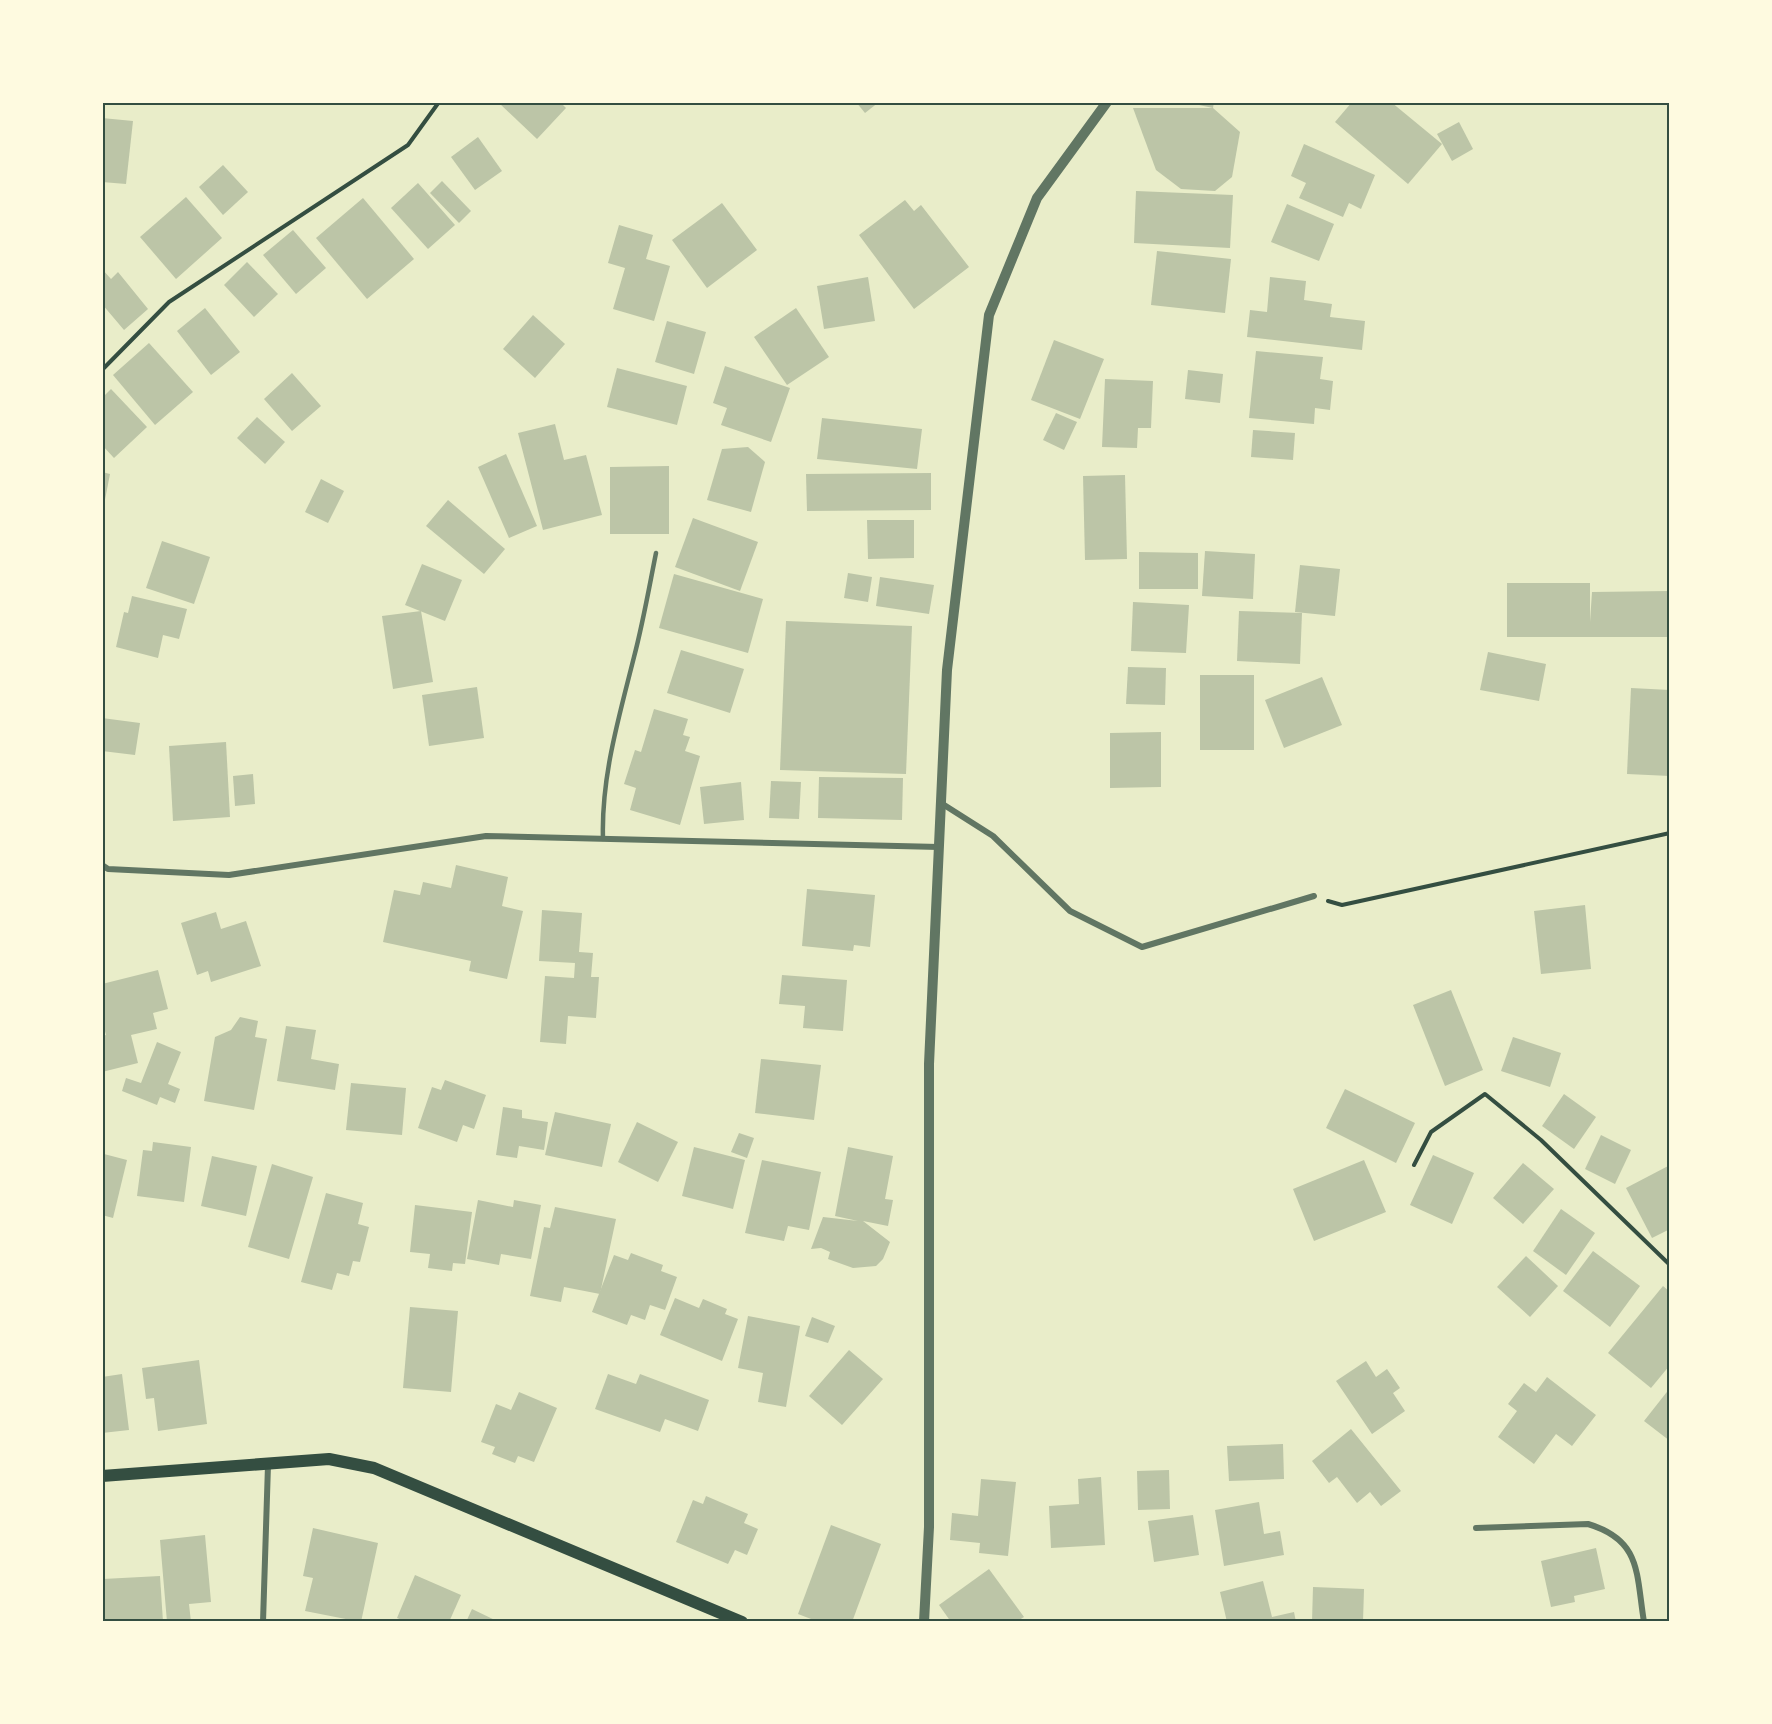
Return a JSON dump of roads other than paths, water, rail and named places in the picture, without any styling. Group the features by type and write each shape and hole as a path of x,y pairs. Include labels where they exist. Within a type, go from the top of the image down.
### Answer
{"main road":[{"path":"102,1476 329,1459 374,1468 742,1622"}],"street":[{"path":"924,1622 929,1527 929,1064 947,670 989,315 1037,198 1107,102"},
{"path":"941,803 993,836 1070,911 1142,947 1314,896"},
{"path":"102,865 108,869 229,875 486,836 939,847"},
{"path":"263,1622 268,1465"},
{"path":"1476,1528 1588,1524 1605,1529 1622,1539 1633,1559 1644,1622"}],"lane":[{"path":"603,839 602,808 608,766 641,630 656,553"}]}
